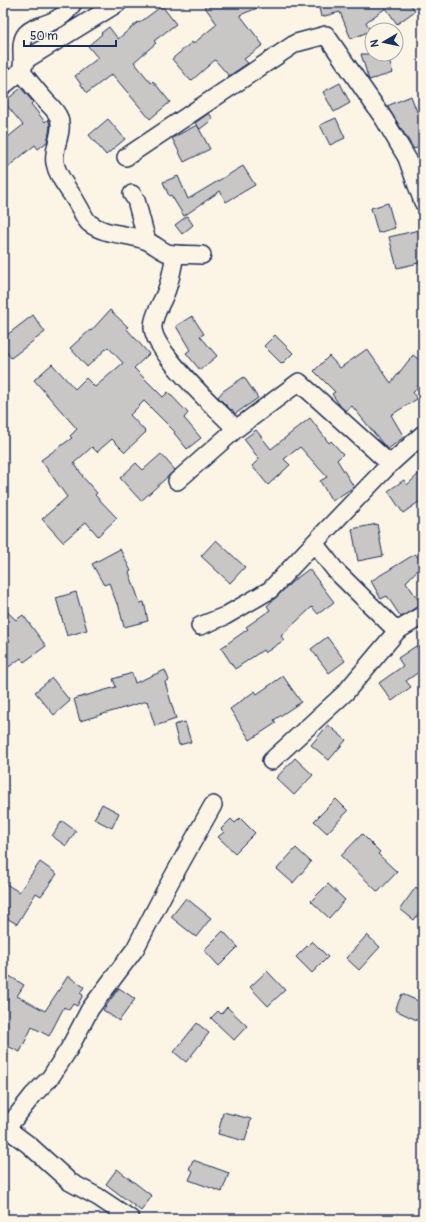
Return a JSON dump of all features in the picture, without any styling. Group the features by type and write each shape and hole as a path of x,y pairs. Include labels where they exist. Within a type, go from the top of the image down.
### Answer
{"street":[{"path":"21,71 23,64 22,43 26,34 60,17 73,3"},
{"path":"3,86 21,71 27,59 118,3"},
{"path":"126,157 296,43 326,35 384,119 407,158 423,202"},
{"path":"21,71 54,110 59,119 59,130 54,155 55,164 62,181 72,194 88,222 104,231 123,234 147,241 167,252 175,254 202,255"},
{"path":"132,194 136,200 147,241"},
{"path":"175,254 167,290 156,312 152,331 158,344 170,362 236,429"},
{"path":"177,481 236,429 299,382 390,464"},
{"path":"200,626 225,616 270,590 390,464 423,434"},
{"path":"314,543 336,571 397,631"},
{"path":"271,761 345,693 397,631 423,615"},
{"path":"131,1219 98,1197 70,1182 29,1145 4,1129 15,1118 33,1095 50,1078 90,1009 135,949 165,891 213,805"}],"building":[{"path":"202,3 270,3 240,15 263,45 244,59 248,63 229,76 215,60 191,81 172,59 217,24"},
{"path":"318,3 410,3 415,11 400,22 396,22 386,8 364,22 364,34 351,39 340,12 321,17"},
{"path":"162,6 176,24 154,41 156,43 134,62 151,83 153,81 170,102 150,119 112,74 87,93 75,76 98,58 88,46 109,27 118,39 138,22 139,23"},
{"path":"361,54 364,54 364,62 390,62 393,73 369,80"},
{"path":"340,83 350,103 334,112 323,92"},
{"path":"21,88 33,102 31,104 45,122 48,119 50,125 49,133 47,142 38,149 35,145 3,171 3,141 23,125 4,102"},
{"path":"411,96 417,112 423,110 423,145 414,149 387,106"},
{"path":"209,113 213,119 200,129 195,123"},
{"path":"336,118 345,138 330,145 320,125"},
{"path":"108,119 125,139 106,155 89,135"},
{"path":"197,125 210,149 184,162 172,138"},
{"path":"243,166 255,185 226,202 220,191 184,216 171,195 169,196 163,182 178,176 188,199"},
{"path":"388,203 395,228 378,233 371,208"},
{"path":"187,216 193,225 182,234 175,225"},
{"path":"423,229 423,262 397,268 389,237"},
{"path":"110,310 128,327 126,328 149,354 134,368 163,397 168,392 188,413 184,418 201,438 187,449 174,433 175,432 144,401 130,415 146,432 125,452 112,439 97,452 92,447 74,463 82,476 97,493 95,495 117,518 98,536 86,522 63,542 42,519 67,497 41,460 72,438 70,436 77,429 34,380 52,364 75,389 86,378 95,387 123,363 108,347 87,367 70,348 90,330 91,331"},
{"path":"33,315 45,332 11,358 3,348 3,338"},
{"path":"192,316 204,334 200,336 217,356 200,370 186,353 190,350 176,326"},
{"path":"275,335 293,353 282,364 264,346"},
{"path":"367,349 391,383 413,355 423,363 423,380 413,393 417,399 391,415 404,437 388,449 352,406 346,411 341,407 332,394 335,392 314,371 329,356 340,368"},
{"path":"244,377 258,398 235,414 232,409 231,410 218,397 223,391"},
{"path":"310,418 329,443 331,441 343,454 337,460 354,487 332,501 320,481 327,477 300,447 284,459 290,465 268,485 252,466 259,459 244,439 256,430 271,449"},
{"path":"161,454 175,470 141,501 120,478 136,463 143,470"},
{"path":"423,470 423,499 403,513 388,491 404,480 407,485"},
{"path":"377,524 383,556 358,561 352,529"},
{"path":"216,540 245,567 230,583 201,556"},
{"path":"120,549 131,571 129,572 140,603 144,602 148,621 124,627 118,603 117,604 109,583 104,585 92,564"},
{"path":"415,554 423,562 423,564 406,582 421,604 401,617 387,596 381,599 371,581"},
{"path":"309,569 334,602 318,614 312,607 281,636 284,640 265,653 263,650 235,669 221,648 248,629 246,627 270,610 267,606 293,581"},
{"path":"76,592 87,630 67,636 56,598"},
{"path":"3,608 16,620 23,615 46,646 24,662 21,658 3,671 3,646 10,641 3,632"},
{"path":"327,637 345,661 329,673 311,649"},
{"path":"416,646 423,656 423,669 406,681 411,687 392,701 379,683 403,666 398,658"},
{"path":"165,670 169,680 165,682 176,719 155,726 147,701 80,721 74,699 116,687 113,679 132,673 135,683"},
{"path":"283,676 301,702 274,720 276,723 250,740 230,709 255,691 257,694"},
{"path":"52,678 70,701 54,715 35,692"},
{"path":"185,722 191,742 179,745 174,725"},
{"path":"328,725 346,740 329,760 311,745"},
{"path":"295,758 313,775 294,795 276,778"},
{"path":"336,799 348,811 327,833 314,821"},
{"path":"102,804 119,813 112,828 94,819"},
{"path":"240,818 255,833 235,853 218,837 224,832 221,829 231,819 235,823"},
{"path":"62,821 76,831 66,846 52,836"},
{"path":"362,834 380,852 378,854 397,872 378,892 341,856"},
{"path":"296,848 311,862 293,883 277,869"},
{"path":"40,862 57,874 41,896 36,893 17,924 3,916 3,882 19,892"},
{"path":"328,884 345,900 329,918 311,901"},
{"path":"416,887 423,893 423,908 414,920 400,909"},
{"path":"186,898 211,918 196,937 171,917"},
{"path":"223,931 238,947 219,966 204,950"},
{"path":"367,935 380,947 359,970 346,958"},
{"path":"312,941 328,957 312,973 296,957"},
{"path":"267,971 285,990 268,1006 250,987"},
{"path":"3,972 24,985 17,996 45,1011 68,976 84,987 80,993 83,995 77,1006 73,1004 69,1010 64,1007 49,1036 32,1027 20,1052 3,1044"},
{"path":"119,988 135,999 119,1021 103,1010"},
{"path":"402,994 423,1003 423,1023 395,1010"},
{"path":"227,1007 247,1026 234,1040 211,1018 218,1011 221,1014"},
{"path":"197,1023 209,1033 186,1062 174,1052"},
{"path":"223,1112 251,1119 245,1141 218,1134"},
{"path":"193,1160 229,1173 222,1192 189,1180 193,1171 189,1169"},
{"path":"117,1169 152,1196 141,1211 106,1184"}]}
